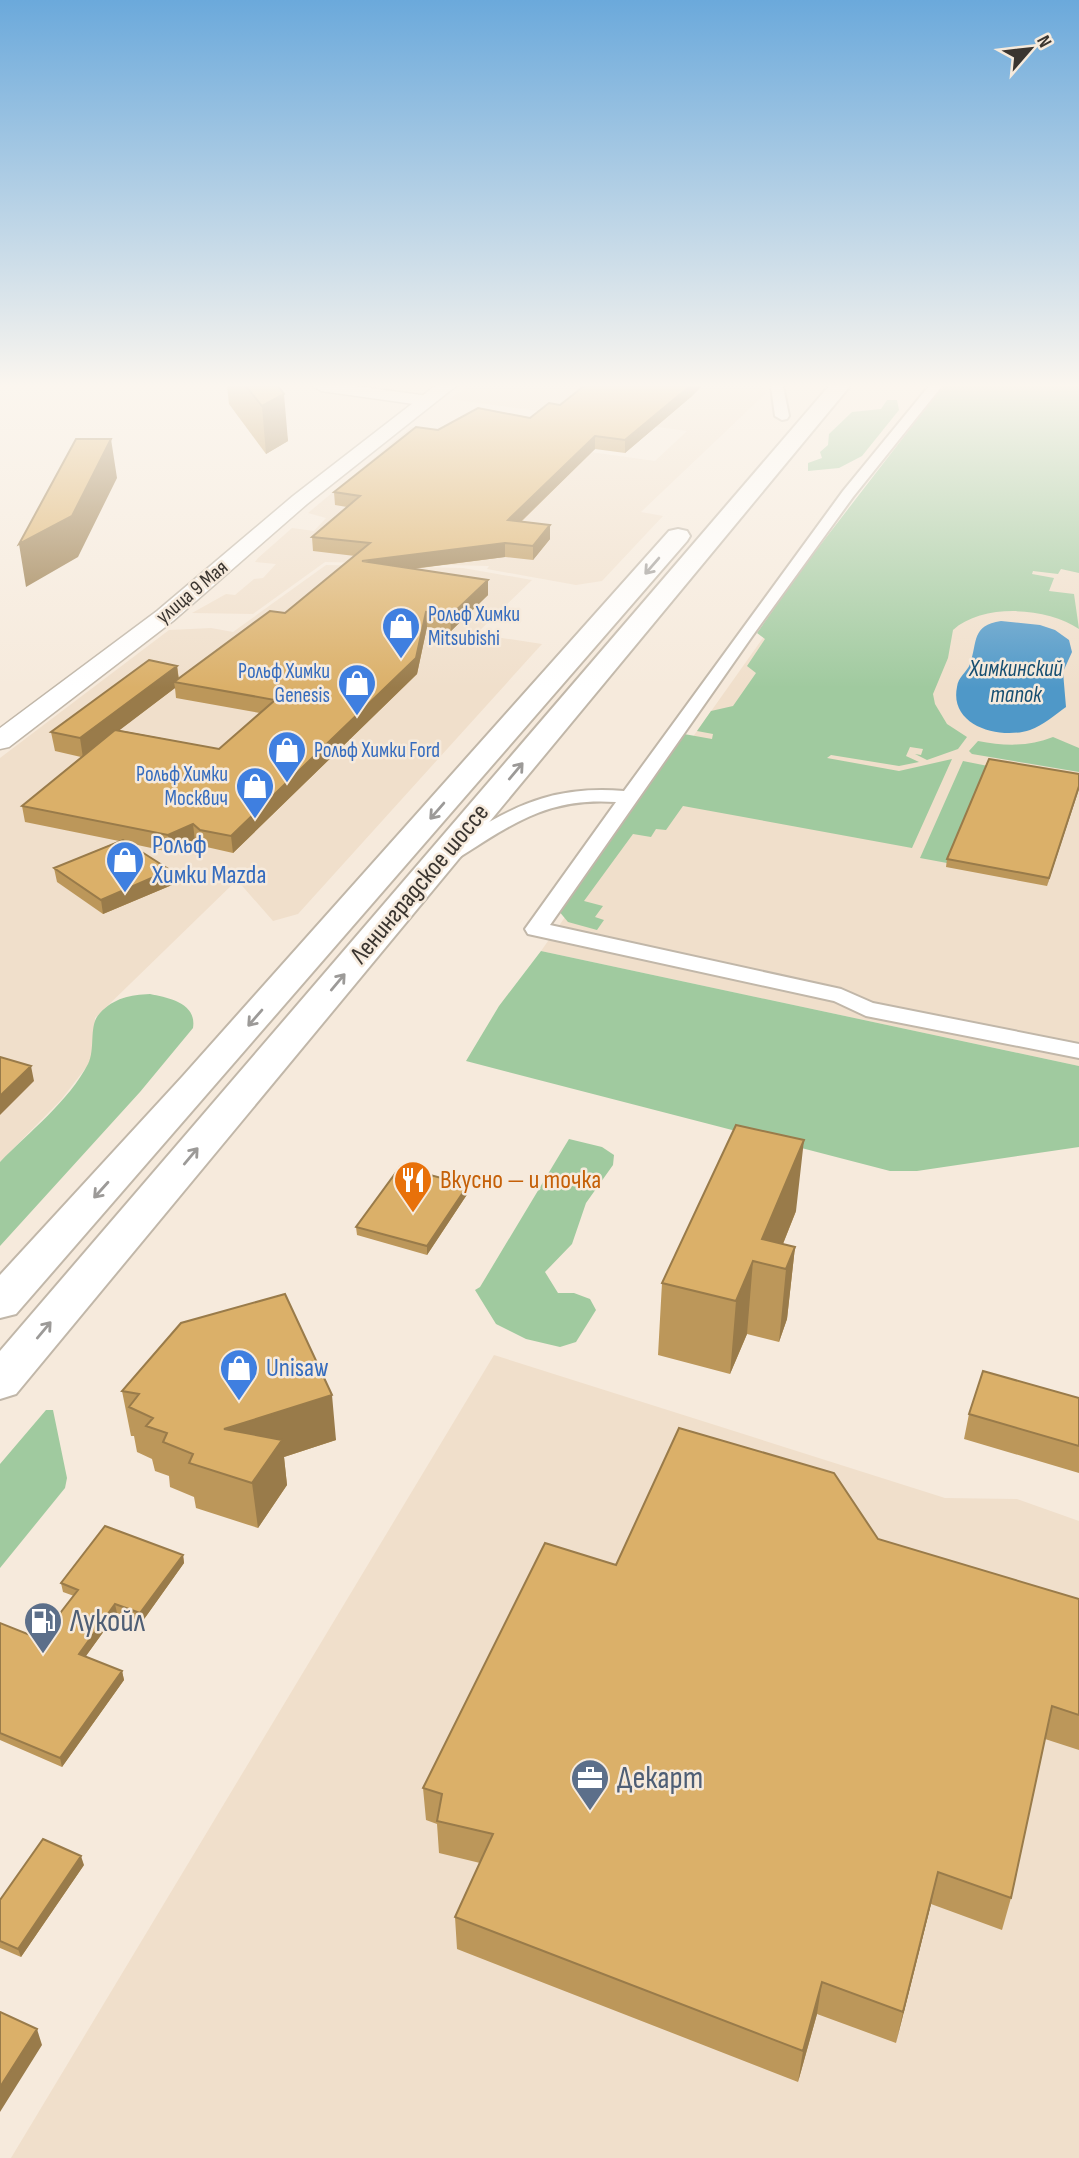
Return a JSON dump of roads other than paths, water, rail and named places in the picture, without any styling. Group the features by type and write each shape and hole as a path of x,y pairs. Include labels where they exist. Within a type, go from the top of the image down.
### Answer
{"highway":[{"name":"Ленинградское шоссе","path":"0,1303 304,962 707,487"},
{"name":"Ленинградское шоссе","path":"0,1382 755,487"}],"main road":[{"name":"улица 9 Мая","path":"0,723 147,613 228,544 302,487"},
{"name":"улица 9 Мая","path":"0,741 156,623 315,487"}],"street":[{"path":"854,487 747,631 536,929 841,996 866,1009 1079,1051"},
{"path":"441,860 519,812 546,800 586,794 631,797"}],"water":[{"name":"Химкинский тапок","path":"1001,621 1040,625 1055,630 1069,640 1072,652 1063,672 1066,707 1040,725 1018,733 979,727 961,712 957,700 958,683 970,664 977,636 991,623"}],"place":[{"name":"Рольф Химки Mitsubishi","path":"401,660"},
{"name":"Рольф Химки Genesis","path":"357,717"},
{"name":"Рольф Химки Ford","path":"287,784"},
{"name":"Рольф Химки Москвич","path":"255,820"},
{"name":"Рольф Химки Mazda","path":"125,894"},
{"name":"Вкусно — и точка","path":"413,1214"},
{"name":"Unisaw","path":"239,1402"},
{"name":"Лукойл","path":"43,1655"},
{"name":"Декарт","path":"590,1812"}]}
